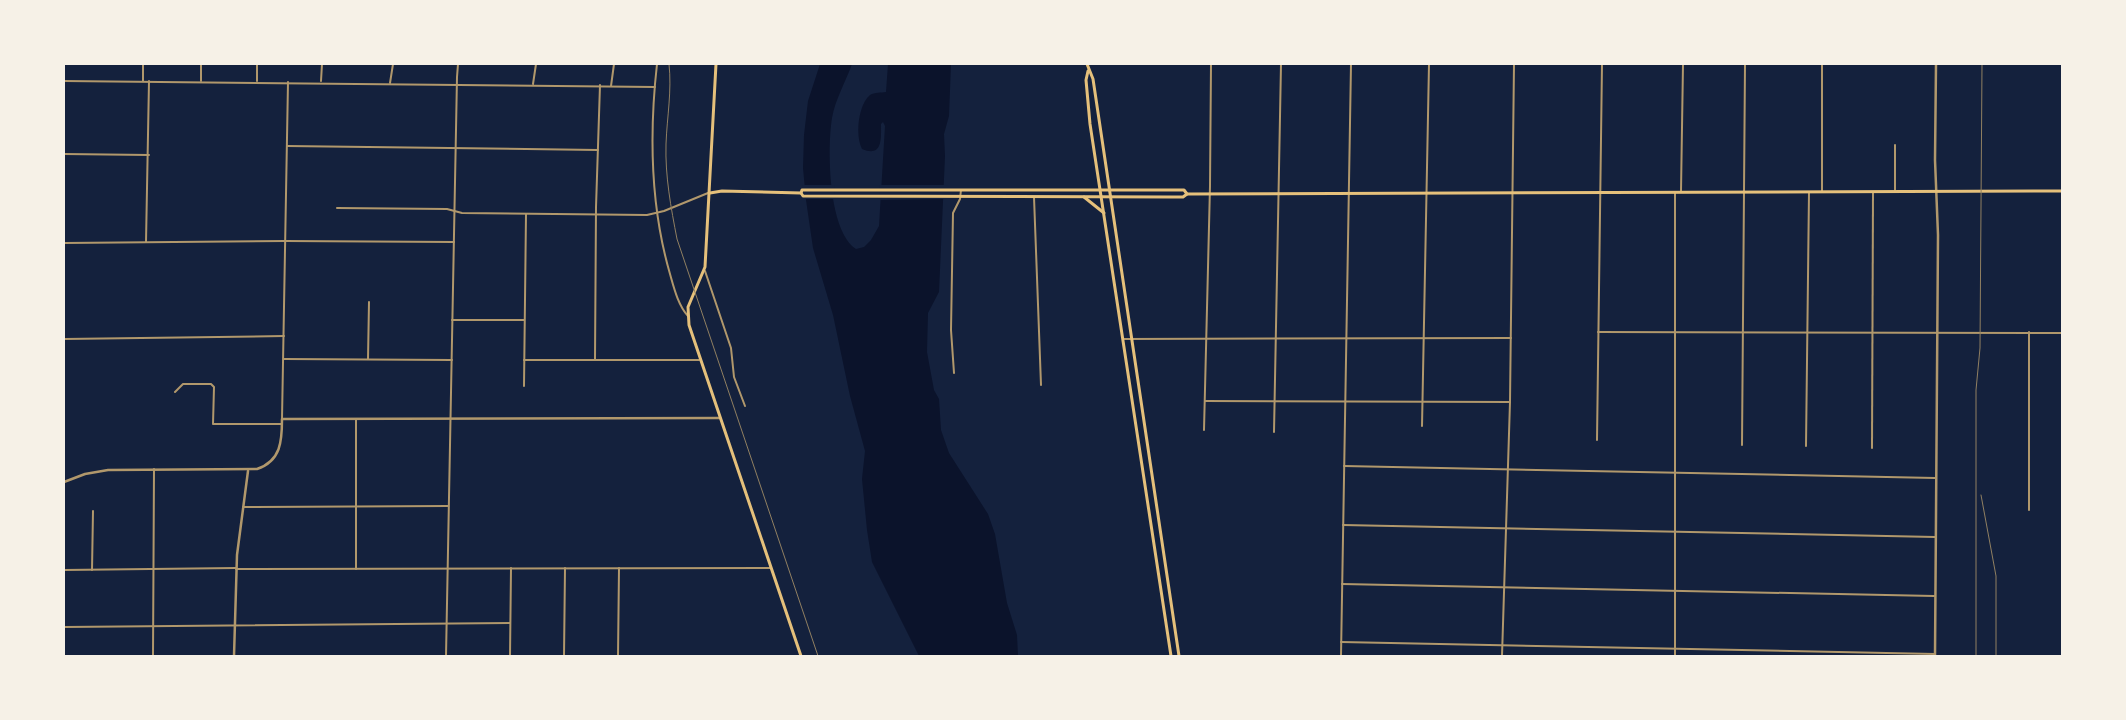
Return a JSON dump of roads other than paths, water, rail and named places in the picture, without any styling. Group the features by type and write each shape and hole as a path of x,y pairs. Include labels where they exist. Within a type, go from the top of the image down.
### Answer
{"main road":[{"path":"716,64 705,272 688,307 688,316 699,360 801,656"},
{"path":"1087,64 1092,78 1110,189 1179,656"},
{"path":"1088,70 1086,80 1087,101 1171,656"},
{"path":"801,193 802,190 1179,189 1184,190 1187,194"},
{"path":"710,193 722,191 801,193 803,196 1178,197 1187,194 1279,193 2062,191"},
{"path":"1084,197 1104,213"}],"street":[{"path":"143,64 143,82"},
{"path":"201,64 201,82"},
{"path":"257,64 257,82"},
{"path":"321,82 322,64"},
{"path":"390,83 393,64"},
{"path":"446,656 456,84 458,64"},
{"path":"533,85 536,64"},
{"path":"611,86 614,64"},
{"path":"657,64 652,168 656,213 671,277 679,302 688,316"},
{"path":"1204,430 1208,338 1211,64"},
{"path":"1274,432 1281,64"},
{"path":"1340,656 1351,64"},
{"path":"1422,426 1429,64"},
{"path":"1502,656 1510,402 1514,64"},
{"path":"1597,440 1602,64"},
{"path":"1681,192 1683,64"},
{"path":"1742,445 1745,64"},
{"path":"1822,64 1822,192"},
{"path":"1341,642 1502,644 1675,650 1935,655 1938,235 1936,64"},
{"path":"64,81 321,82 655,87"},
{"path":"146,242 149,82"},
{"path":"64,482 100,470 248,471 264,467 275,458 282,444 288,82"},
{"path":"595,360 600,85"},
{"path":"1895,145 1895,192"},
{"path":"287,146 598,150"},
{"path":"64,154 149,155"},
{"path":"954,373 951,330 953,213 961,196 961,190"},
{"path":"1674,192 1675,656"},
{"path":"1806,446 1809,192"},
{"path":"1872,448 1873,192"},
{"path":"337,208 447,209 462,213 597,215 656,213 710,193"},
{"path":"1034,197 1041,386"},
{"path":"524,386 526,214"},
{"path":"64,244 285,240 454,242"},
{"path":"705,272 731,348 734,377 745,406"},
{"path":"368,359 369,302"},
{"path":"452,320 524,320"},
{"path":"1598,332 2062,332"},
{"path":"2028,510 2029,332"},
{"path":"64,339 284,336"},
{"path":"1122,338 1511,338"},
{"path":"284,359 452,360"},
{"path":"524,360 699,360"},
{"path":"175,392 183,384 211,384 214,387 213,424 282,424"},
{"path":"1205,401 1510,402"},
{"path":"282,419 720,418"},
{"path":"356,419 356,569"},
{"path":"1344,466 1936,478"},
{"path":"153,656 154,469"},
{"path":"234,656 236,569 242,507 248,471"},
{"path":"242,507 448,506"},
{"path":"92,570 93,511"},
{"path":"1343,525 1935,537"},
{"path":"510,656 511,568"},
{"path":"564,656 565,568"},
{"path":"618,656 619,568"},
{"path":"64,570 770,568"},
{"path":"1342,584 1934,596"},
{"path":"64,627 510,623"}],"water":[{"path":"820,64 852,64 833,111 830,132 830,168 835,208 840,225 847,239 856,249 864,247 871,240 879,226 885,126 883,122 881,124 881,140 877,149 869,151 862,149 858,129 860,113 866,100 870,95 886,92 888,64 951,64 949,116 944,134 945,156 939,292 928,313 927,352 934,390 939,399 941,430 949,453 988,514 995,534 1007,603 1017,635 1018,656 919,656 872,562 862,479 865,451 850,396 833,315 813,248 806,200 803,168 804,135 808,101"}],"railway":[{"path":"669,64 670,84 666,168 677,239 818,656"},
{"path":"1976,656 1976,390 1980,348 1982,64"},
{"path":"1981,495 1996,576 1996,656"}]}
